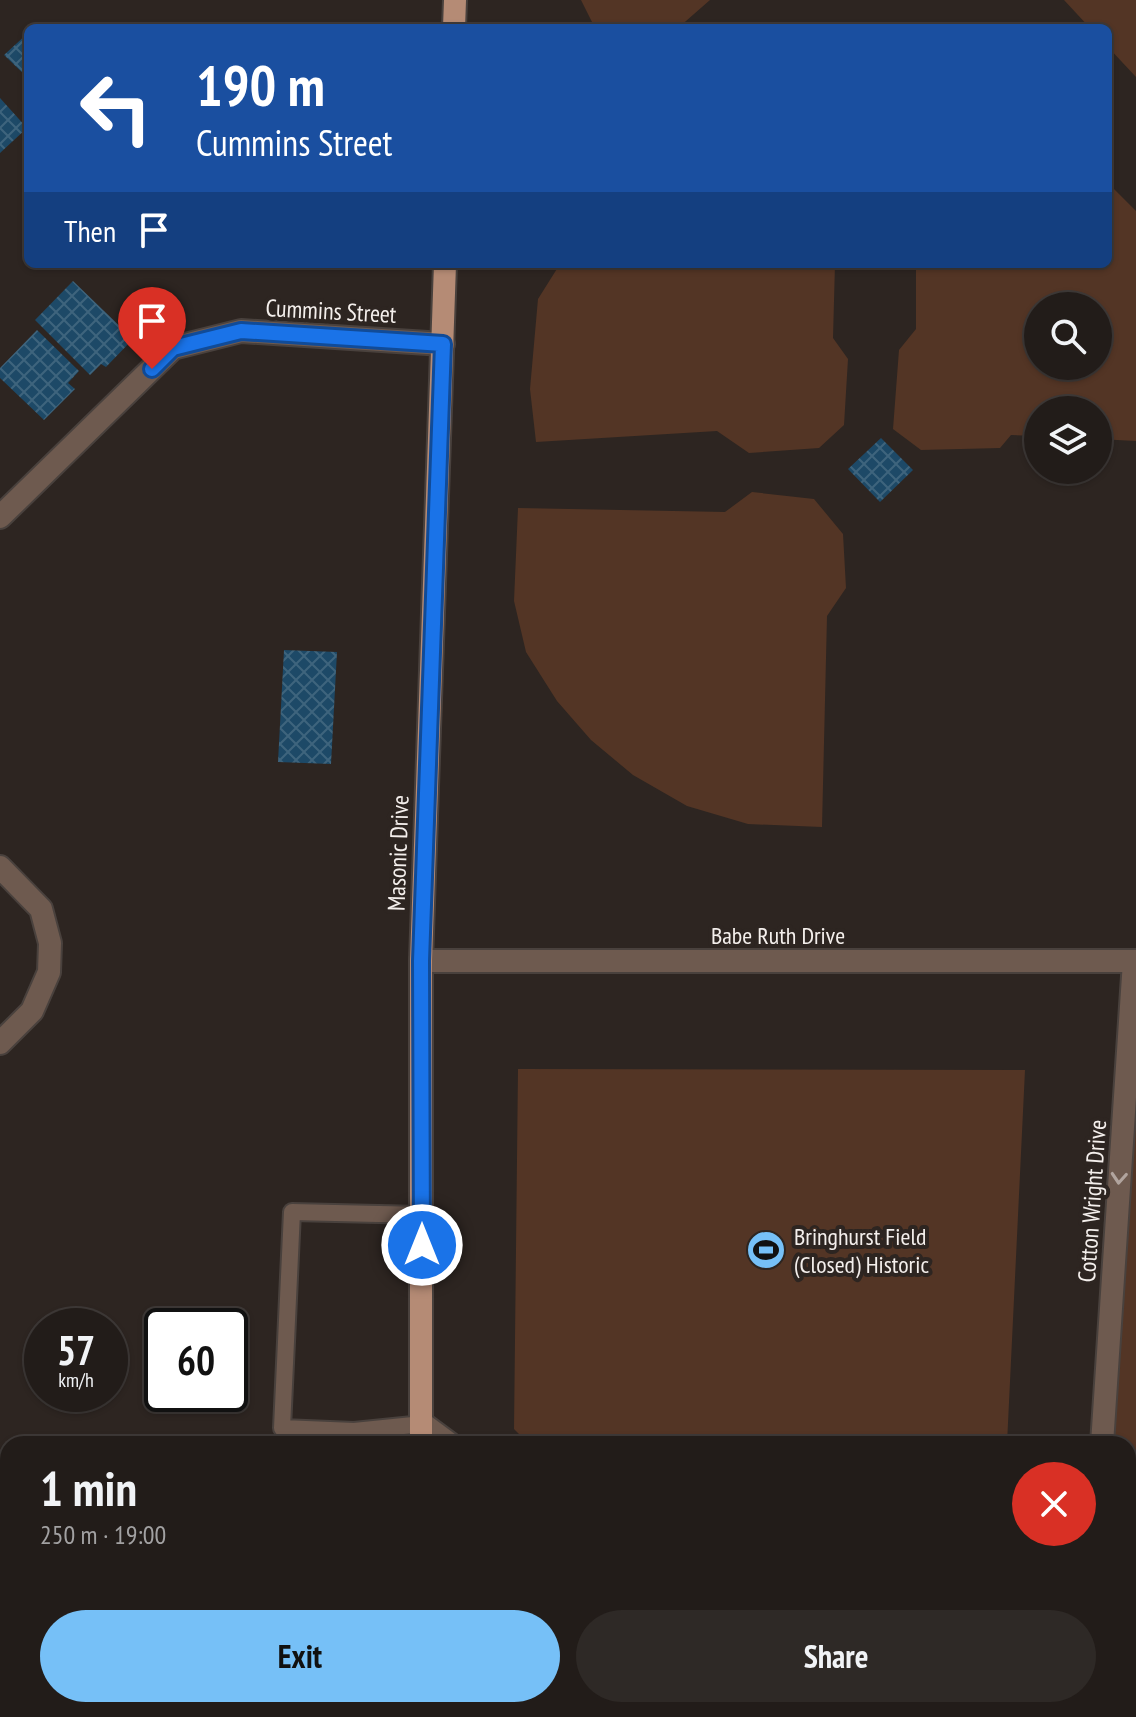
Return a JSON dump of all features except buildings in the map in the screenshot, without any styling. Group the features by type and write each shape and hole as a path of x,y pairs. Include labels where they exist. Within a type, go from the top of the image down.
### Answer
{"main road":[{"path":"454,24 455,0"},
{"name":"Masonic Drive","path":"422,1434 421,961 445,268"}],"street":[{"name":"Cummins Street","path":"0,517 173,348 241,331 443,344"},
{"path":"0,867 41,909 50,943 49,972 32,1011 0,1043"},
{"name":"Babe Ruth Drive","path":"421,961 1135,961"},
{"name":"Cotton Wright Drive","path":"1103,1436 1135,961"}],"lane":[{"path":"422,1215 292,1212 282,1428 422,1434"}],"shaded area":[{"path":"581,0 710,0 683,24 592,22"},
{"path":"1064,0 1136,0 1136,77 1112,51 1112,24 1086,24"},
{"path":"1112,187 1136,211 1136,441 1112,440 1112,396 1024,396 1024,435 1011,435 1000,448 921,450 893,429 899,350 916,329 916,268 1112,268"},
{"path":"557,268 835,268 833,338 848,359 844,425 819,448 749,453 717,431 536,442 530,389 538,299"},
{"path":"752,492 814,499 843,534 846,588 827,616 822,827 748,824 687,806 633,775 591,740 557,701 526,652 514,601 518,508 725,512"},
{"path":"1136,963 1136,1436 1105,1436"},
{"name":"Bringhurst Field (Closed) Historic","path":"518,1069 1025,1070 1007,1436 521,1436 514,1429"}],"place":[{"name":"Bringhurst Field (Closed) Historic","path":"766,1250"}],"route":[{"path":"152,369 173,348 241,331 443,344 421,961 422,1245"}]}
